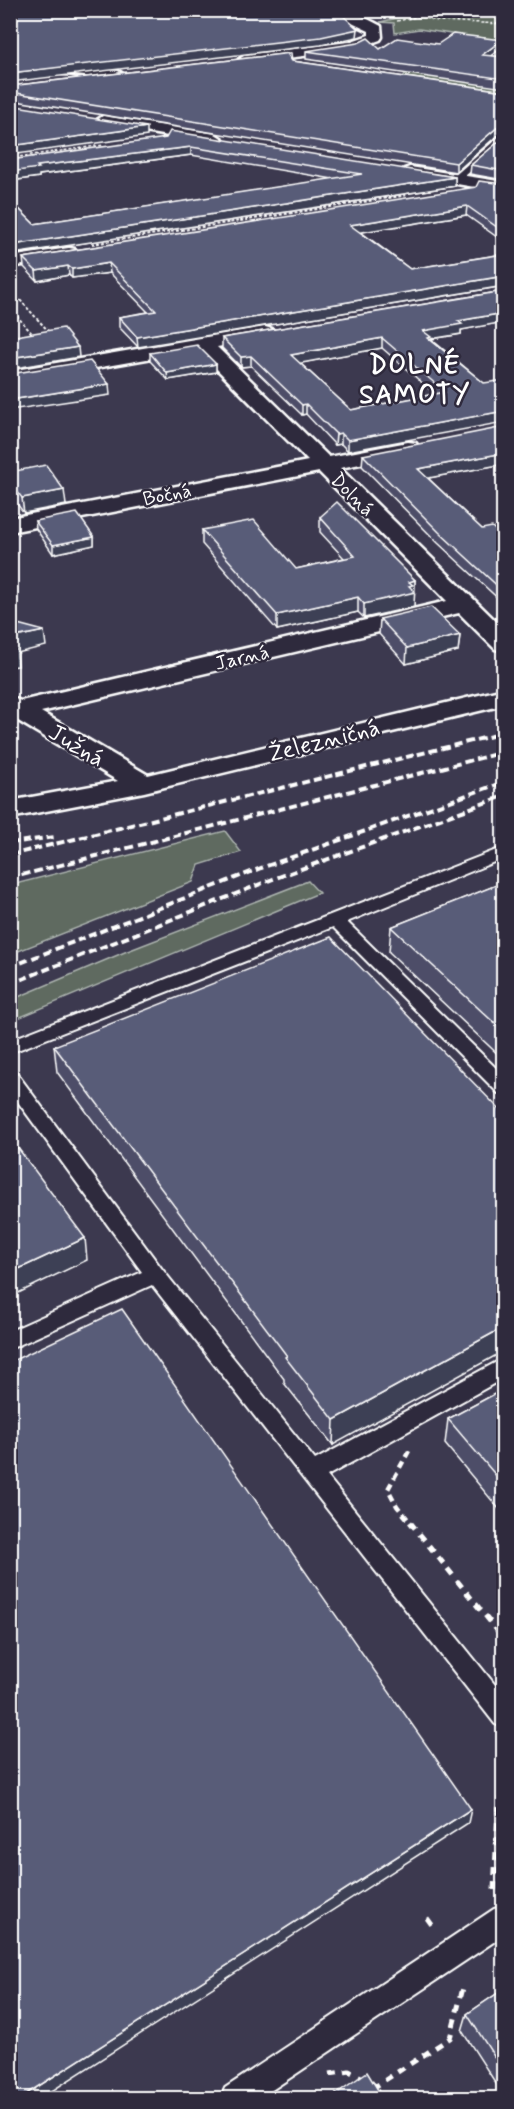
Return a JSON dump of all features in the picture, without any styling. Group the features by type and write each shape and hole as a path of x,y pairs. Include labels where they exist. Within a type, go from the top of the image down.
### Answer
{"street":[{"path":"330,10 374,32"},
{"path":"235,60 256,58 308,60 352,46 374,32"},
{"path":"10,65 49,79 136,73"},
{"path":"91,119 234,143"},
{"path":"138,144 196,136"},
{"path":"398,170 501,187"},
{"path":"440,196 501,187"},
{"path":"10,262 86,248"},
{"path":"10,377 286,330"},
{"name":"Dolná","path":"203,344 504,644"},
{"name":"Bočná","path":"10,525 425,444"},
{"name":"Jarná","path":"15,707 465,604"},
{"name":"Železničná","path":"10,810 144,784 504,697"},
{"name":"Južná","path":"15,707 144,784"}],"lane":[{"path":"454,180 504,137"},
{"path":"10,1047 504,852"},
{"path":"336,920 504,1088"},
{"path":"10,1077 156,1275 504,1716"},
{"path":"10,1341 156,1275"},
{"path":"312,1473 504,1367"},
{"path":"235,2098 504,1919"}],"path":[{"path":"374,32 416,16 449,10"},
{"path":"416,16 438,21 504,24"},
{"path":"10,158 114,144"},
{"path":"86,248 409,195"},
{"path":"10,289 80,366"},
{"path":"10,308 41,343"},
{"path":"411,1448 388,1489 397,1506 504,1640"}],"green space":[{"path":"428,11 503,11 503,42 419,29 395,33 394,23 380,22"},
{"path":"407,71 503,84 503,93 412,80 403,77"},
{"path":"225,831 241,852 199,865 193,882 11,954 11,885"},
{"path":"308,881 319,893 11,1021 11,1000 125,952"}],"building":[{"path":"39,10 336,10 358,29 321,37 10,73 10,13"},
{"path":"453,34 502,40 482,55 504,57 504,79 306,51 358,43 368,38 380,49 397,38 438,44"},
{"path":"291,53 288,55 292,61 504,91 504,125 500,125 456,163 10,92 10,86"},
{"path":"10,105 147,127 10,146"},
{"path":"170,131 455,177 10,244 10,200 34,224 362,174 191,147 37,166 39,168 10,172 10,160 166,138"},
{"path":"504,137 504,171 471,165"},
{"path":"479,181 504,184 504,232 467,206 350,225 410,269 504,254 504,276 137,337 119,317 156,311 109,263 72,269 68,266 36,271 23,258 476,187"},
{"path":"504,291 504,313 458,321 462,324 423,331 431,337 428,338 484,383 504,380 504,411 348,440 341,433 336,434 306,404 302,405 251,356 241,357 222,338","holes":["382,338 445,392 351,410 291,355"]},
{"path":"63,328 78,347 10,358 10,337"},
{"path":"197,345 216,364 167,373 150,353"},
{"path":"90,361 109,384 10,400 10,374"},
{"path":"504,427 504,453 418,469 482,529 492,527 504,538 504,592 439,532 363,455"},
{"path":"46,465 64,490 22,498 10,482 10,472"},
{"path":"337,502 415,580 409,582 413,585 409,586 415,592 364,604 358,597 277,615 202,530 254,520 296,569 355,556 320,517"},
{"path":"77,513 94,537 53,545 35,521"},
{"path":"431,607 460,635 407,648 380,619"},
{"path":"10,622 44,631 10,638"},
{"path":"10,640 16,650 10,651"},
{"path":"504,882 504,1032 391,927"},
{"path":"331,937 504,1114 504,1327 334,1420 54,1046"},
{"path":"18,1148 85,1238 10,1273 10,1151"},
{"path":"122,1309 471,1809 20,2098 10,2098 10,1362"},
{"path":"504,1389 504,1485 448,1419"},
{"path":"504,1989 504,2072 467,2014"},
{"path":"367,2072 383,2098 330,2098"}],"railway":[{"path":"10,855 504,733"},
{"path":"10,878 504,752"},
{"path":"10,967 261,868 504,782"},
{"path":"10,984 273,879 504,796"},
{"path":"10,843 55,837"}],"district":[{"name":"DOLNÉ SAMOTY","path":"415,379"}]}
